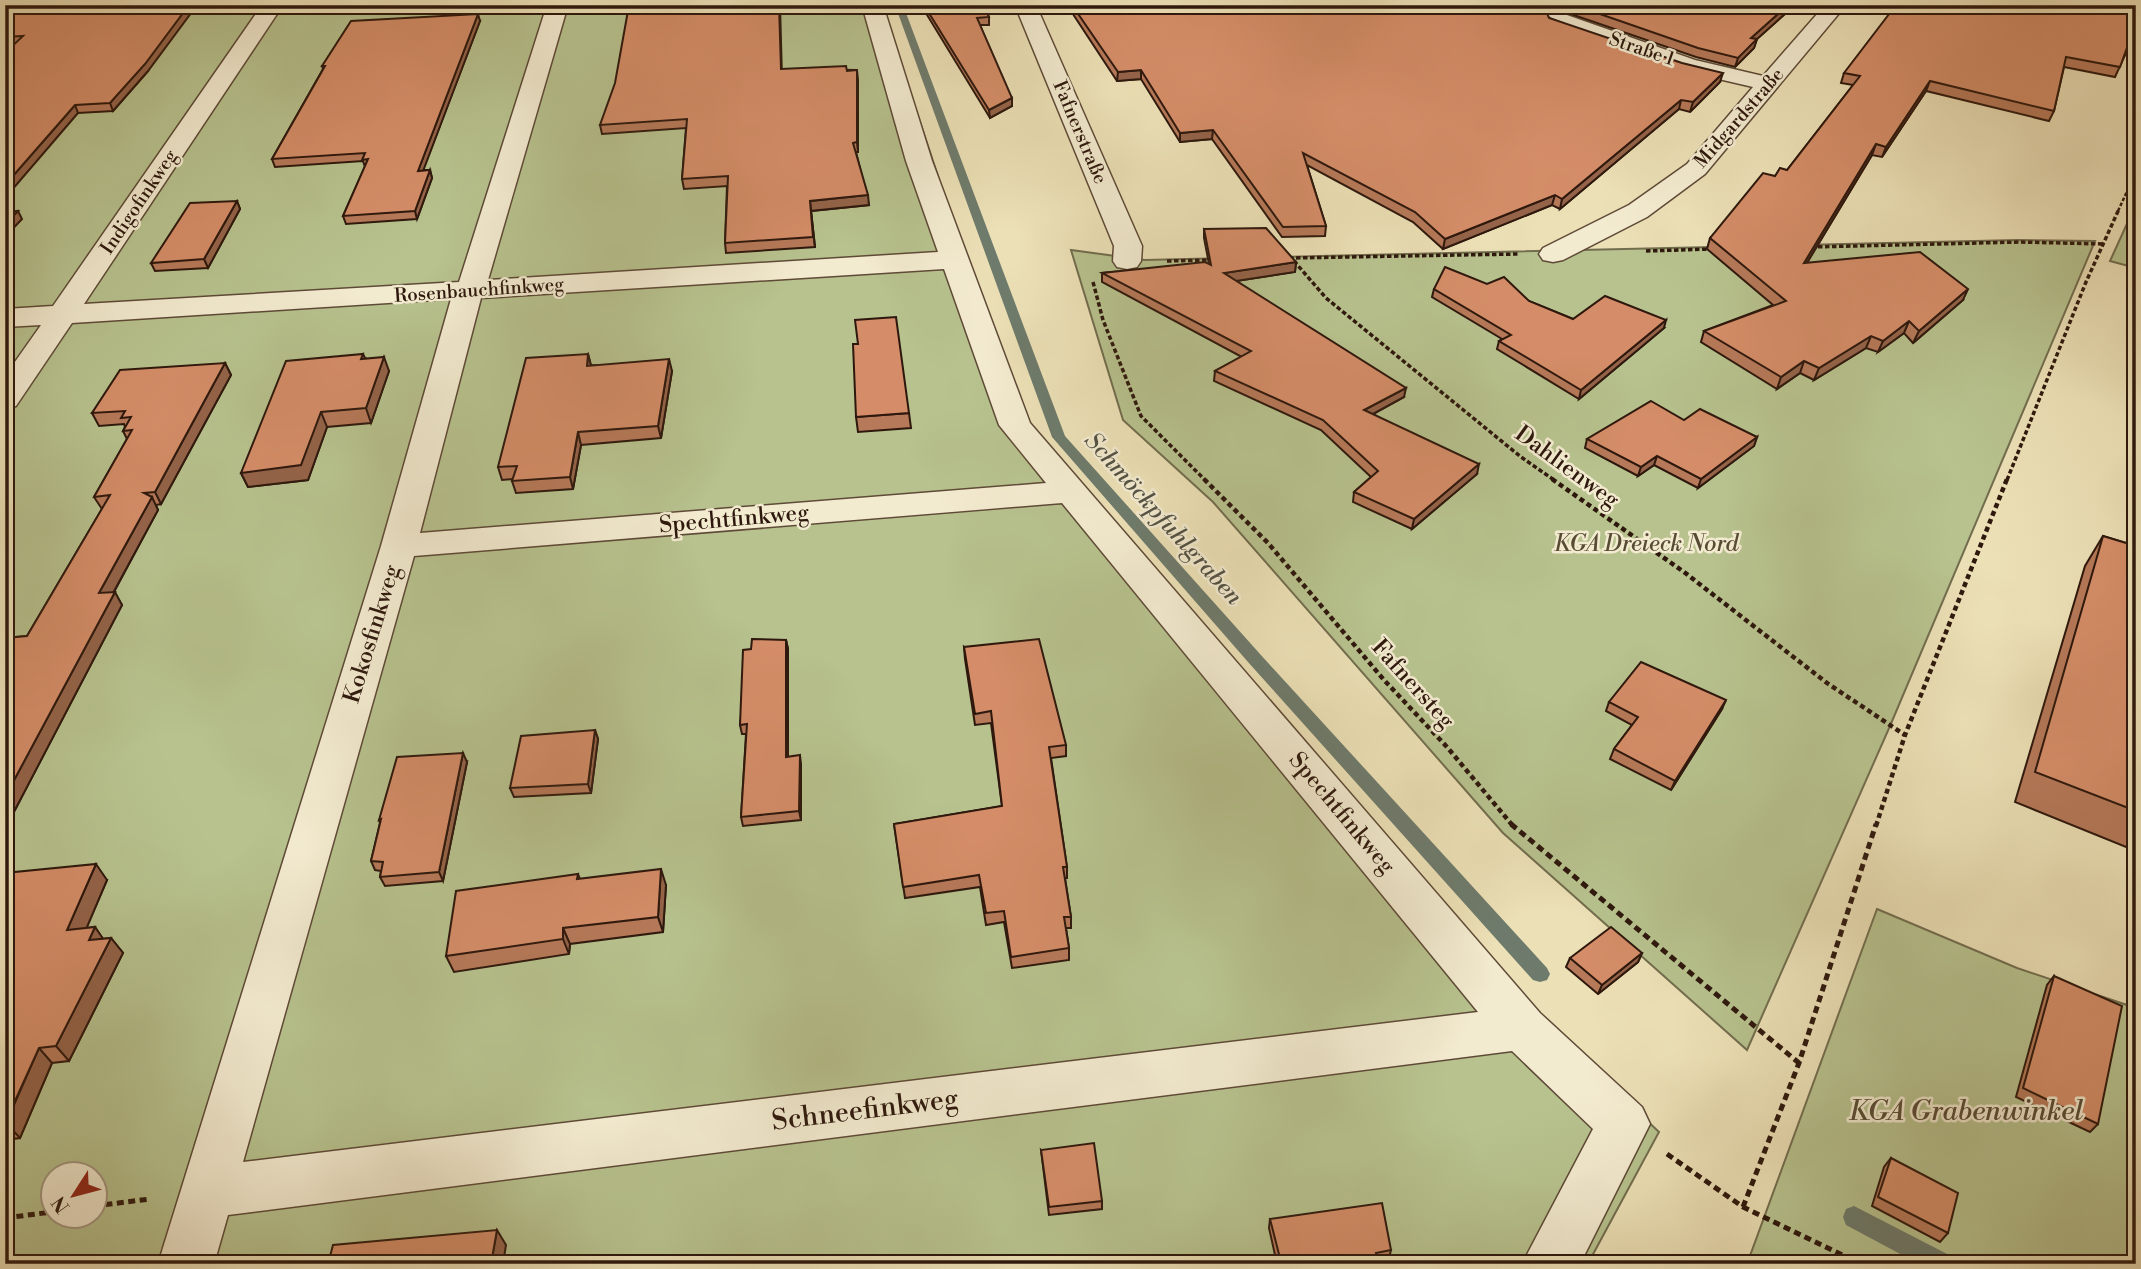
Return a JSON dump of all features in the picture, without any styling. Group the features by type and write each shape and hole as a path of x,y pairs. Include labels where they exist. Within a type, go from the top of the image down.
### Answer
{"street":[{"name":"Indigofinkweg","path":"5,399 273,5"},
{"name":"Kokosfinkweg","path":"186,1264 399,546 468,291 476,276 558,5"},
{"name":"Spechtfinkweg","path":"872,5 919,161 1015,425 1522,1028 1624,1124"},
{"name":"Fafnerstraße","path":"1025,5 1128,246 1127,261"},
{"name":"Midgardstraße","path":"1553,254 1638,211 1696,169 1836,5"},
{"name":"Straße 1","path":"1556,19 1688,65 1770,84"},
{"name":"Rosenbauchfinkweg","path":"5,318 953,260"},
{"name":"Spechtfinkweg","path":"399,546 1070,492"},
{"name":"Schneefinkweg","path":"207,1192 1522,1028"},
{"path":"1550,1264 1624,1124"}],"path":[{"path":"1744,1207 1799,1063 1905,736 2086,282 2136,172"},
{"name":"Dahlienweg","path":"1291,258 1326,298 1521,457 1684,572 1827,683 1905,736"},
{"name":"Fafnersteg","path":"1090,274 1103,320 1141,416 1268,543 1384,680 1447,747 1514,828 1799,1063"},
{"path":"1624,1124 1744,1207 1859,1263"},
{"path":"5,1218 38,1214"}],"green space":[{"path":"5,5 881,5 964,254 1030,423 1522,1003 1659,1132 1591,1258 1599,1264 5,1264"},
{"path":"2136,204 2136,268 2110,261"},
{"name":"KGA Dreieck Nord","path":"2018,240 2095,241 1890,726 1747,1050 1503,833 1213,502 1123,420 1071,250 1145,260"},
{"name":"KGA Grabenwinkel","path":"1877,909 2017,968 2136,1008 2136,1264 1747,1264"}],"building":[{"path":"5,5 189,5 145,64 110,103 75,105 5,185 5,53 23,36 5,37"},
{"path":"629,5 779,5 781,69 846,66 847,71 857,70 857,142 853,143 868,195 810,201 813,237 725,243 728,176 682,179 687,119 600,125 615,83"},
{"path":"924,5 983,5 989,17 977,18 1012,98 989,110"},
{"path":"1072,5 1548,5 1545,9 1549,18 1682,63 1723,73 1693,102 1681,100 1562,199 1555,195 1445,239 1415,212 1303,153 1326,226 1283,227 1213,130 1180,133 1141,70 1118,72"},
{"path":"1574,5 1788,5 1751,38 1757,39 1738,58 1698,48"},
{"path":"1896,5 2136,5 2136,47 2128,45 2120,67 2066,57 2054,111 1930,81 1886,147 1876,144 1804,263 1920,252 1968,289 1919,331 1909,321 1883,341 1871,336 1819,368 1804,361 1781,377 1704,331 1786,301 1710,238 1763,173 1775,176 1780,168 1787,170 1860,76 1844,73"},
{"path":"478,14 418,171 430,170 415,211 343,216 368,159 362,160 365,153 272,159 325,66 322,66 351,21"},
{"path":"237,201 204,259 151,263 190,203"},
{"path":"5,211 18,211 5,224"},
{"path":"1266,228 1296,262 1224,273 1406,388 1364,410 1479,464 1414,519 1354,492 1378,471 1323,420 1215,371 1251,351 1102,273 1205,262 1211,265 1204,229"},
{"path":"1445,267 1487,284 1504,277 1529,301 1573,319 1605,296 1666,320 1581,390 1499,341 1511,335 1434,289"},
{"path":"896,317 909,413 856,417 853,344 858,344 855,320"},
{"path":"363,354 361,359 384,357 366,408 321,412 301,465 241,473 286,361"},
{"path":"588,354 587,366 669,359 658,426 578,432 570,477 512,481 517,466 498,467 526,358"},
{"path":"225,363 155,492 144,493 152,497 99,593 115,592 5,797 5,638 27,636 110,495 94,497 132,430 123,431 131,417 121,418 125,411 92,413 120,370"},
{"path":"1651,401 1684,420 1700,409 1757,437 1701,479 1657,456 1641,467 1587,439"},
{"path":"2103,536 2136,546 2136,811 2035,772"},
{"path":"752,639 786,640 786,757 800,755 799,811 741,817 747,724 740,725 743,650 751,649"},
{"path":"1039,639 1066,745 1049,747 1067,867 1063,867 1071,917 1064,917 1069,948 1011,957 1004,911 986,913 979,875 903,887 894,824 1002,806 991,711 975,714 964,647"},
{"path":"1641,662 1726,700 1675,781 1614,749 1638,717 1609,702"},
{"path":"595,730 588,784 510,788 521,736"},
{"path":"463,753 439,872 380,877 383,862 371,861 381,819 379,820 397,757"},
{"path":"96,864 67,930 95,927 89,940 111,938 56,1046 39,1048 5,1123 5,873"},
{"path":"661,869 658,917 563,928 563,939 446,956 456,891 578,874 577,879"},
{"path":"1611,927 1642,953 1602,985 1570,958"},
{"path":"2054,976 2122,1006 2098,1124 2023,1088"},
{"path":"1094,1143 1102,1201 1049,1207 1041,1150"},
{"path":"1891,1158 1958,1193 1948,1233 1878,1197"},
{"path":"1382,1203 1391,1250 1376,1253 1380,1264 1294,1264 1293,1260 1281,1262 1270,1219"},
{"path":"497,1230 491,1264 328,1264 333,1245"}],"waterway":[{"name":"Schmöckpfuhlgraben","path":"899,5 1059,437 1254,658 1540,974"},
{"name":"Schmöckpfuhlgraben","path":"1854,1217 1943,1264"}]}
